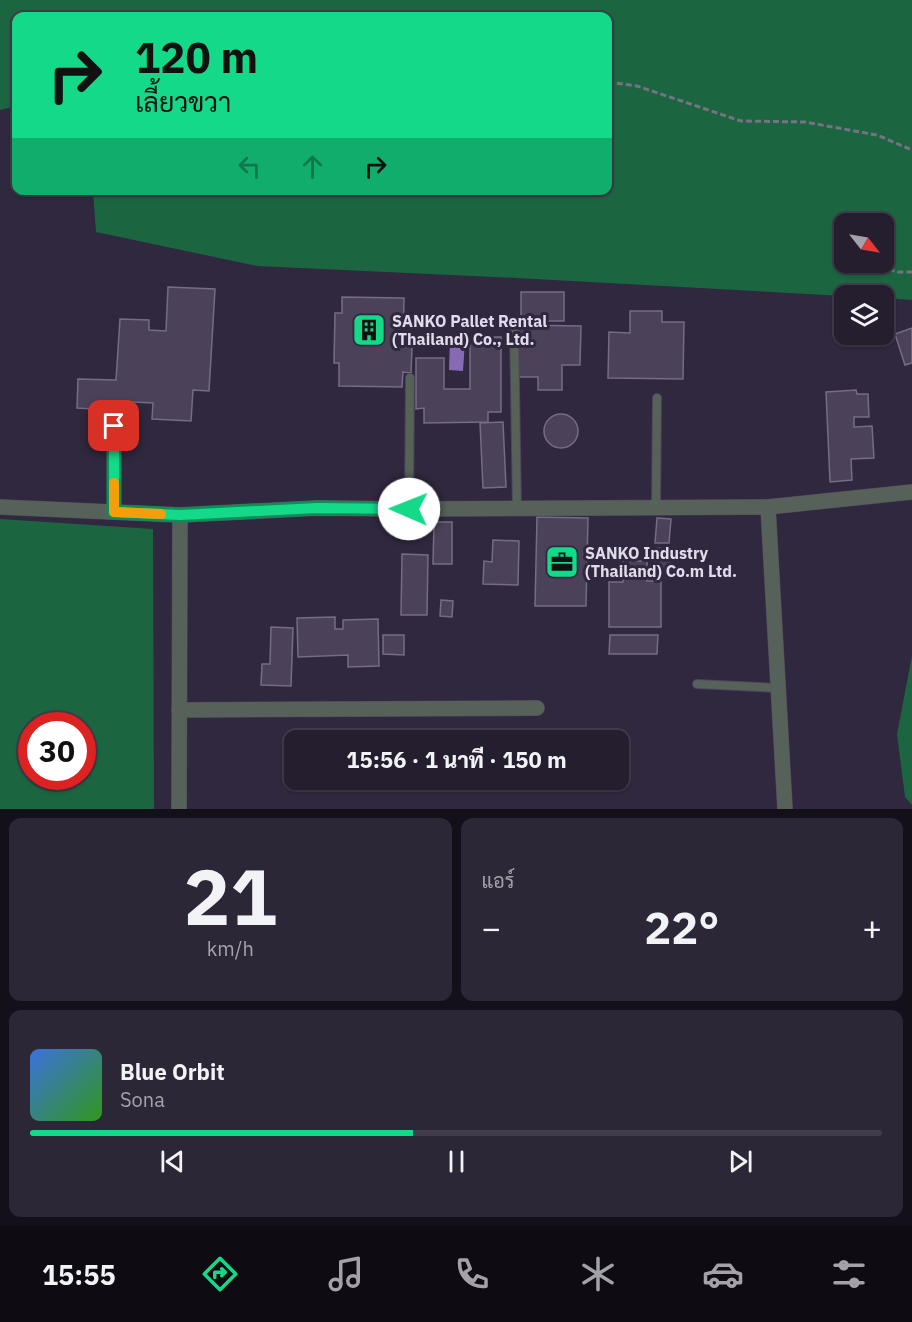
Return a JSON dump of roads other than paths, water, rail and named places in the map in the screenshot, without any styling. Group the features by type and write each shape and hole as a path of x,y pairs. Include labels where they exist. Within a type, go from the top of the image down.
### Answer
{"street":[{"path":"0,507 180,515 317,508 768,507 912,492"},
{"path":"768,507 785,809"},
{"path":"179,809 180,515"},
{"path":"179,710 537,708"}],"lane":[{"path":"514,327 517,509"},
{"path":"409,509 410,378"},
{"path":"656,508 657,398"},
{"path":"114,426 114,512"},
{"path":"697,684 778,688"}],"place":[{"name":"SANKO Pallet Rental (Thailand) Co., Ltd.","path":"369,330"},
{"name":"SANKO Industry (Thailand) Co.m Ltd.","path":"562,562"}]}
